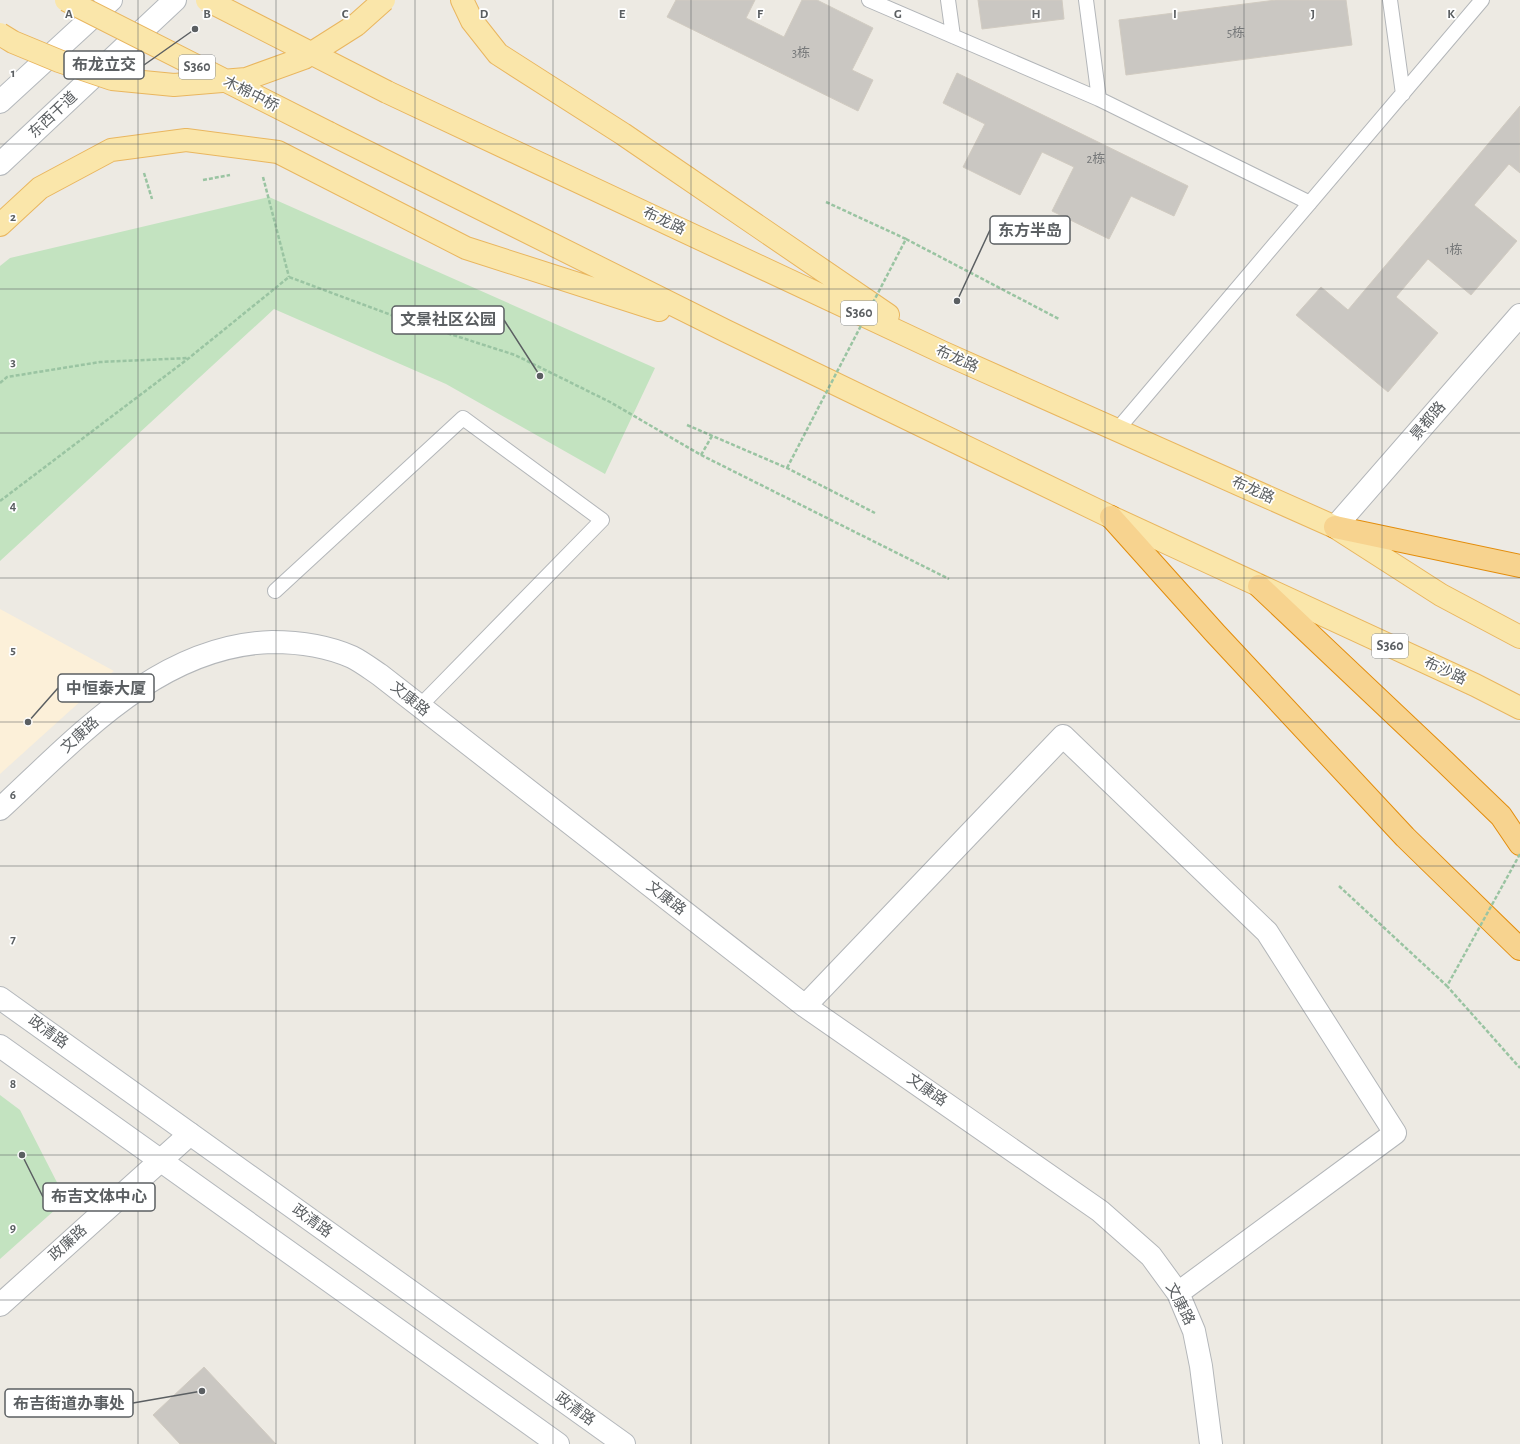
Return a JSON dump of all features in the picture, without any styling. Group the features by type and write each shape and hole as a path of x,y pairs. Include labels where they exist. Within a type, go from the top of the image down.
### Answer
{"highway":[{"path":"1111,517 1215,633 1405,837 1520,948"},
{"path":"1335,527 1520,566"},
{"path":"1259,586 1501,816 1520,844"}],"main road":[{"name":"木棉中桥","path":"66,0 329,134 726,331"},
{"name":"布龙路","path":"207,0 387,92 944,353 1335,527 1442,595 1520,637"},
{"path":"0,34 13,42 59,61 112,79 174,85 246,79 304,58 356,25 384,0"},
{"path":"462,0 472,21 498,54 623,134 944,353"},
{"path":"0,225 40,188 111,150 186,140 278,152 466,248 726,331"},
{"name":"S360","path":"726,331 1111,517 1259,586"},
{"name":"布沙路","path":"1259,586 1475,685 1520,708"}],"street":[{"path":"0,102 111,0"},
{"name":"东西干道","path":"0,164 175,0"},
{"name":"景都路","path":"1335,527 1520,316"},
{"name":"文康路","path":"0,809 101,716 135,691 166,672 230,647 262,643 293,642 323,647 353,658 375,671 419,707 805,1006 1100,1210 1151,1256 1178,1293 1194,1331 1201,1366 1211,1444"},
{"path":"805,1006 1063,736 1267,932 1395,1133 1178,1293"},
{"name":"政清路","path":"0,998 624,1444"},
{"path":"0,1046 558,1444"},
{"name":"政廉路","path":"0,1304 190,1134"}],"lane":[{"path":"869,0 1099,99 1310,203"},
{"path":"948,0 952,36"},
{"path":"1086,0 1099,99"},
{"path":"1390,0 1403,94"},
{"path":"1118,430 1482,0"},
{"path":"275,591 463,418 602,520 419,707"}],"path":[{"path":"143,169 152,199"},
{"path":"263,175 289,278"},
{"path":"826,202 906,239 1059,319"},
{"path":"788,468 906,239"},
{"path":"0,501 190,358 289,278"},
{"path":"289,278 394,316 515,355 610,402 701,455 948,579"},
{"path":"0,383 7,377 100,362 190,358"},
{"path":"687,425 788,468 875,513"},
{"path":"701,455 712,436"},
{"path":"1447,986 1520,854"},
{"path":"1339,886 1447,986 1520,1068"}],"shaded area":[{"path":"0,609 114,671 0,774"}],"green space":[{"path":"269,197 655,368 605,474 446,384 274,309 0,561 0,266 10,258"},
{"path":"0,1095 20,1110 66,1200 0,1259"}],"building":[{"path":"676,0 755,0 746,18 784,37 802,0 817,0 873,28 852,70 873,80 858,111 667,17"},
{"path":"978,0 1062,0 1064,19 982,29"},
{"path":"1276,0 1346,0 1352,45 1126,75 1119,20"},
{"path":"957,73 1188,186 1174,216 1131,196 1109,239 1052,211 1074,167 1042,152 1020,195 963,167 985,124 943,103"},
{"path":"1520,106 1520,173 1509,164 1474,205 1517,241 1471,295 1428,259 1396,297 1438,333 1388,392 1296,315 1321,287 1348,310"},
{"path":"204,1367 276,1444 180,1444 153,1415"}],"place":[{"name":"布龙立交","path":"195,29"},
{"name":"东方半岛","path":"957,301"},
{"name":"文景社区公园","path":"540,376"},
{"name":"中恒泰大厦","path":"28,722"},
{"name":"布吉文体中心","path":"22,1155"},
{"name":"布吉街道办事处","path":"202,1391"}]}
